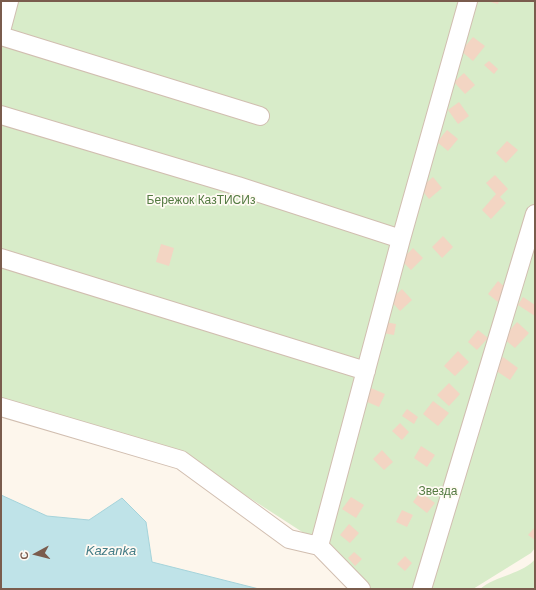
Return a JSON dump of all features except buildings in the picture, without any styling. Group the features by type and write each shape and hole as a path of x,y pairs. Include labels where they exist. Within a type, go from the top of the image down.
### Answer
{"lane":[{"path":"1,31 9,1"},
{"path":"319,546 401,239 468,1"},
{"path":"1,36 260,116"},
{"path":"1,115 238,186 401,239"},
{"path":"422,589 535,214"},
{"path":"1,258 366,371"},
{"path":"1,407 181,460 289,539 319,546 361,589"}],"green space":[{"name":"Бережок КазТИСИз","path":"1,1 464,1 322,524 310,537 174,449 1,401"},
{"name":"Звезда","path":"473,1 535,1 535,548 531,553 473,589 367,589 324,544"},
{"path":"535,559 535,589 480,589 524,568"}],"water":[{"name":"Kazanka","path":"1,495 47,516 89,520 122,498 146,522 152,562 259,589 1,589"}]}
